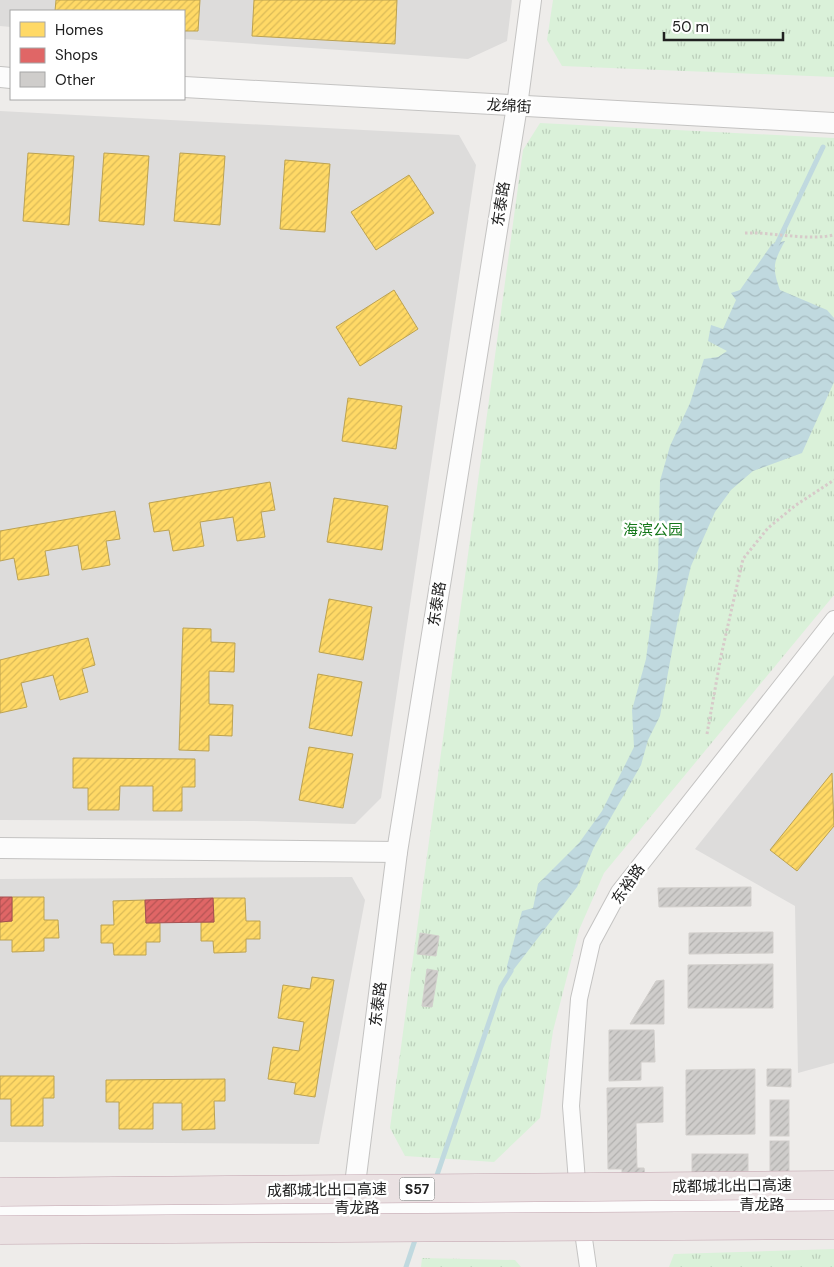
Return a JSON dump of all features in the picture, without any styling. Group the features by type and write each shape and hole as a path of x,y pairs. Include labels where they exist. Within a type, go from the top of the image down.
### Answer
{"highway":[{"name":"成都城北出口高速","path":"0,1192 834,1185"},
{"path":"0,1230 834,1225"}],"street":[{"name":"东泰路","path":"352,1208 398,852 517,106 531,0"},
{"name":"龙绵街","path":"185,88 834,123"},
{"name":"东裕路","path":"588,1267 580,1207 571,1106 579,999 592,942 619,892 834,620"},
{"path":"0,848 398,852"},
{"name":"青龙路","path":"0,1210 834,1205"}],"path":[{"path":"745,233 774,233 820,238 834,235"},
{"path":"707,734 721,656 743,559 768,528 796,505 834,480"}],"shaded area":[{"path":"0,0 512,0 507,41 468,59 185,39 185,10 10,10 10,27 0,26"},
{"path":"0,111 459,135 476,165 381,798 355,824 254,821 0,820"},
{"path":"834,675 834,1063 798,1073 795,906 695,849"},
{"path":"352,877 365,900 319,1144 0,1142 0,879"}],"green space":[{"path":"553,0 834,0 834,77 562,66 547,40"},
{"name":"海滨公园","path":"540,123 834,138 834,595 604,873 579,930 553,1031 540,1118 494,1162 405,1156 390,1128 523,150"},
{"path":"834,1249 834,1267 669,1267 674,1254"},
{"path":"422,1258 515,1260 521,1267 421,1267"}],"water":[{"path":"785,241 775,265 780,290 827,310 834,318 834,382 802,453 753,471 731,490 715,512 691,566 677,624 660,716 648,740 641,765 594,847 577,887 508,977 507,966 522,911 533,908 538,884 579,843 602,811 634,747 632,710 646,659 658,569 660,481 670,446 690,403 704,359 718,357 727,351 708,341 711,325 723,329 736,300 731,293 740,290 772,244"}],"building: Homes":[{"path":"56,0 200,0 198,31 185,31 185,10 55,10"},
{"path":"254,0 397,0 395,44 252,36"},
{"path":"28,153 74,156 69,225 23,221"},
{"path":"104,153 149,156 144,225 99,221"},
{"path":"180,153 225,156 220,225 174,221"},
{"path":"285,160 330,164 325,232 280,229"},
{"path":"409,175 434,213 376,250 351,212"},
{"path":"394,290 418,329 360,366 336,327"},
{"path":"348,398 402,406 396,449 342,441"},
{"path":"270,482 275,510 261,512 265,537 237,541 233,517 200,522 204,546 173,551 169,530 154,532 149,503"},
{"path":"334,498 388,506 382,550 327,542"},
{"path":"115,511 120,539 106,541 110,565 82,570 78,545 45,551 49,575 18,580 14,558 0,561 0,531"},
{"path":"329,599 372,607 363,660 319,652"},
{"path":"183,628 211,629 211,642 235,643 234,672 209,671 209,704 233,705 232,736 209,735 209,751 179,750"},
{"path":"88,638 95,665 82,669 88,692 60,700 53,675 21,683 27,707 0,713 0,660"},
{"path":"318,674 362,682 352,736 309,728"},
{"path":"309,747 353,754 343,808 299,800"},
{"path":"73,758 195,759 195,787 182,787 182,811 153,811 153,786 120,786 119,810 88,810 88,788 73,788"},
{"path":"832,773 834,826 797,871 770,850"},
{"path":"12,897 44,897 44,920 58,920 59,938 44,938 44,951 12,952 12,940 0,940 0,922 12,921"},
{"path":"213,898 245,898 246,921 260,921 260,939 246,939 246,952 214,953 213,941 201,941 201,922 214,922"},
{"path":"145,900 146,923 160,923 160,942 146,942 146,955 114,955 113,943 101,943 101,925 114,925 113,901"},
{"path":"312,977 334,980 315,1097 294,1094 296,1083 268,1079 273,1047 299,1051 304,1022 278,1018 283,985 310,989"},
{"path":"0,1076 54,1076 54,1098 43,1098 43,1126 11,1126 11,1099 0,1099"},
{"path":"225,1079 225,1101 214,1101 215,1129 182,1130 182,1103 153,1103 153,1129 119,1129 119,1102 106,1102 106,1080"}],"building: Shops":[{"path":"0,897 12,897 12,921 0,922"},
{"path":"213,898 214,922 146,923 145,900"}],"building: Other":[{"path":"751,887 751,906 659,907 658,888"},
{"path":"773,932 773,953 689,954 689,933"},
{"path":"420,933 439,936 436,956 417,954"},
{"path":"773,964 773,1008 688,1008 688,965"},
{"path":"427,969 438,971 432,1007 422,1006"},
{"path":"664,980 664,1024 630,1024 656,981"},
{"path":"609,1030 654,1030 655,1062 641,1062 641,1080 609,1081"},
{"path":"755,1069 755,1134 686,1135 686,1070"},
{"path":"767,1069 791,1069 791,1087 767,1086"},
{"path":"663,1087 663,1122 636,1123 637,1168 644,1168 645,1176 622,1176 622,1169 608,1169 607,1088"},
{"path":"770,1100 789,1100 789,1136 770,1136"},
{"path":"770,1141 789,1141 789,1178 770,1178"},
{"path":"692,1154 748,1154 748,1181 692,1181"}],"waterway":[{"path":"775,248 823,147"},
{"path":"435,1181 501,987 511,971"},
{"path":"406,1267 416,1237"}]}
